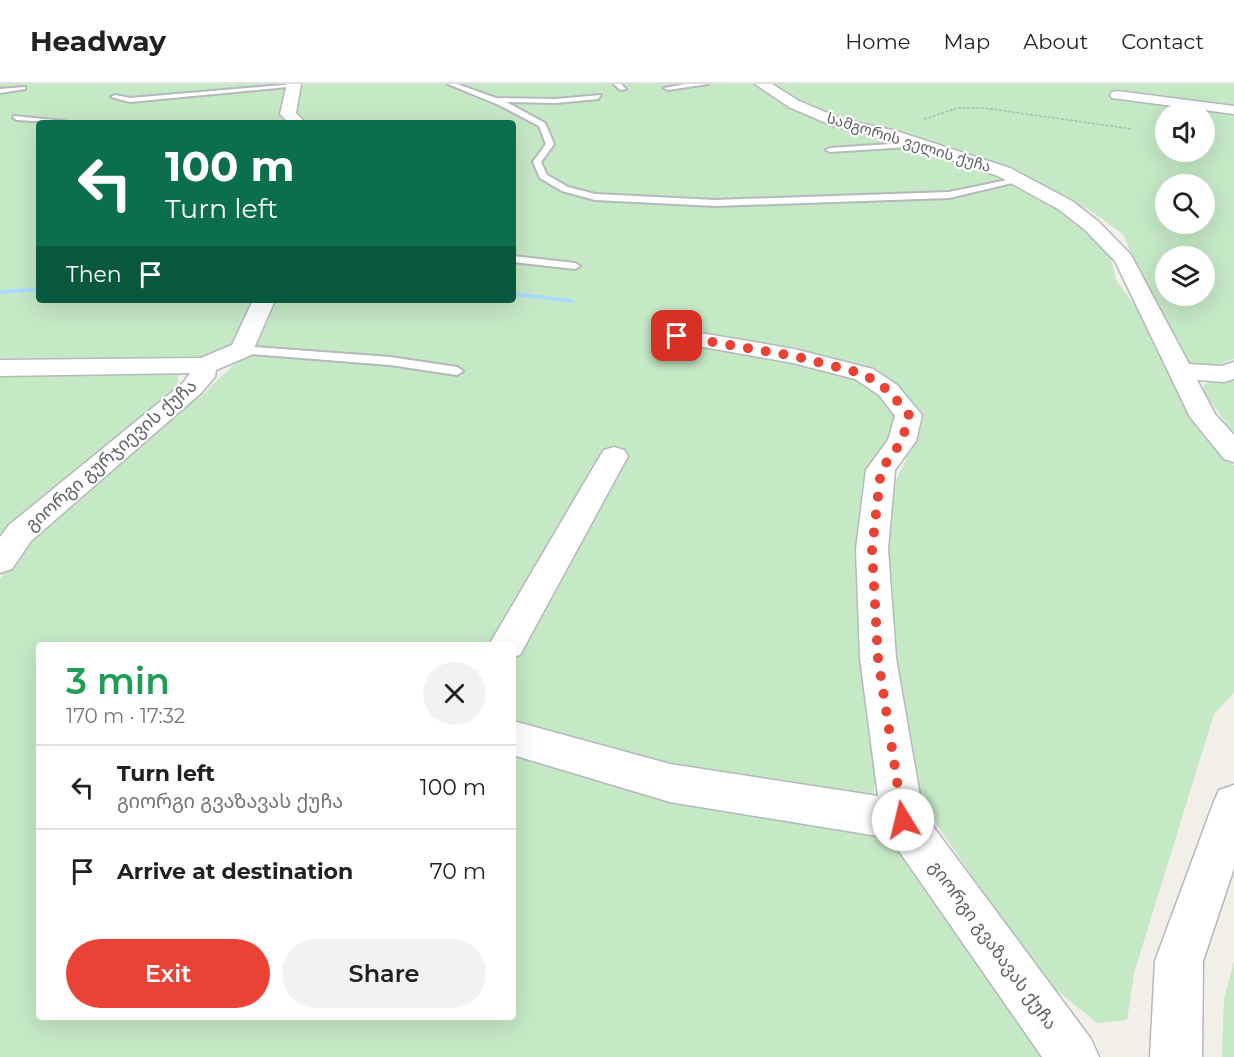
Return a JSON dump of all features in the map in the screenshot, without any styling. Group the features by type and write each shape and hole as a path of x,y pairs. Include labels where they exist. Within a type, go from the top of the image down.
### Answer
{"street":[{"name":"სამგორის ველის ქუჩა","path":"762,84 794,104 838,123 890,134 1004,172 1065,205 1092,225 1124,259 1203,417 1234,453"},
{"path":"295,85 288,114 295,120"},
{"path":"1117,95 1234,110"},
{"path":"204,366 242,350 263,303"},
{"name":"გიორგი გვაზავას ქუჩა","path":"677,336 794,356 864,374 888,390 909,415 902,441 881,470 872,549 878,658 903,820 1073,1057"},
{"name":"გიორგი გურჯიევის ქუჩა","path":"0,368 116,364 204,366 202,377 192,388 20,534 0,561"},
{"path":"1180,370 1224,374 1234,370"},
{"path":"509,642 614,456"},
{"path":"516,739 670,783 903,820"},
{"path":"1176,1057 1179,961 1234,804"}],"lane":[{"path":"451,84 494,100 542,125 550,144 537,162 543,176 565,189 595,197 715,203 949,195 1017,181"},
{"path":"668,88 705,84"},
{"path":"115,97 130,100 295,85"},
{"path":"0,91 23,88"},
{"path":"494,100 556,101 597,97"},
{"path":"17,118 36,120"},
{"path":"830,150 921,144"},
{"path":"516,259 575,266"},
{"path":"242,350 390,361 456,371"}],"path":[{"path":"890,134 937,113 958,108 984,108 1132,129"}],"green space":[{"path":"0,84 288,84 283,115 285,120 36,120 36,303 257,303 231,348 200,362 0,358"},
{"path":"304,84 756,84 790,105 996,172 1057,206 1104,249 1112,262 1116,280 1148,324 1189,413 1234,466 1234,693 1214,714 1134,973 1127,1020 1097,1023 1042,978 915,793 885,613 889,495 921,428 911,406 898,416 892,439 866,483 856,592 876,771 874,793 849,804 701,778 516,727 516,653 625,455 496,642 36,642 36,1020 516,1020 516,746 902,840 1044,1057 0,1057 0,579 33,532 164,419 200,397 248,351 273,303 516,303 516,120 301,120 294,114 300,87"},
{"path":"769,84 1234,84 1234,359 1215,365 1188,364 1157,306 1215,306 1215,246 1155,246 1155,302 1123,234 1088,209 816,111"},
{"path":"0,372 175,372 178,373 178,382 164,400 0,544"},
{"path":"1234,377 1234,434 1204,393 1204,384"},
{"path":"1234,961 1234,1057 1222,1057 1224,999"}],"waterway":[{"path":"0,292 36,289"},
{"path":"516,294 571,301"}],"route":[{"path":"677,336 794,356 864,374 888,390 909,415 902,441 881,470 872,549 878,658 903,820"}]}
